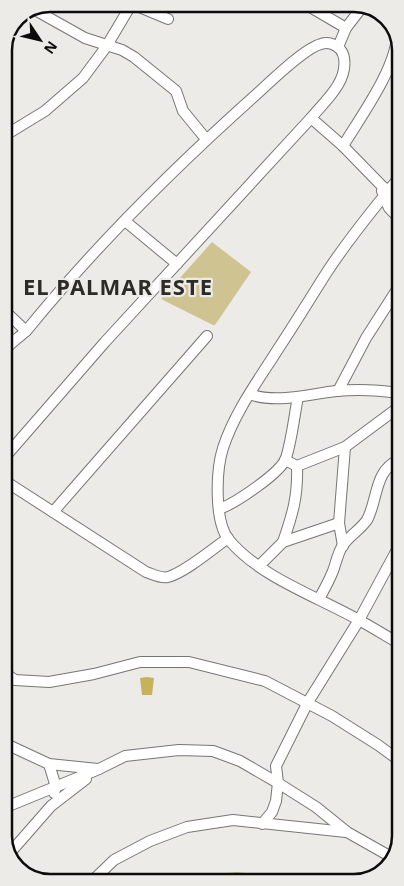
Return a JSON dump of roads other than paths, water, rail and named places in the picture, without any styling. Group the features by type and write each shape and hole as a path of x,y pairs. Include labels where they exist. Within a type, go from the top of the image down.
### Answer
{"street":[{"path":"13,131 45,111 83,78 106,47 126,13"},
{"path":"153,13 168,19"},
{"path":"320,13 346,28"},
{"path":"338,47 346,28 358,13"},
{"path":"42,14 74,33 106,47 122,50 134,57 176,91 183,111 206,139"},
{"path":"12,448 338,86 343,75 344,65 344,55 338,47 330,44 321,44 311,49 206,139 173,170 77,270 33,320 26,331 13,339"},
{"path":"343,146 392,60"},
{"path":"311,118 343,146 384,191 392,196"},
{"path":"392,184 384,191 328,271 236,418 223,449 218,468 217,495 223,527 228,538 244,555 259,566 392,639"},
{"path":"384,191 389,208 392,211"},
{"path":"125,221 177,264"},
{"path":"338,391 366,338 392,297"},
{"path":"13,318 26,331"},
{"path":"53,512 207,336"},
{"path":"250,394 258,397 298,397 338,391 392,392"},
{"path":"219,509 228,506 264,481 285,460 298,397"},
{"path":"285,460 297,466 345,447 392,412"},
{"path":"342,546 339,523 345,447"},
{"path":"319,599 332,574 342,546 359,530 366,520 382,474 392,464"},
{"path":"259,566 283,542 296,505 298,486 297,466"},
{"path":"12,486 146,572 158,577 168,577 180,572 228,538"},
{"path":"283,542 339,523"},
{"path":"262,824 272,812 276,801 278,783 276,766 308,702 359,620 392,559"},
{"path":"12,679 49,682 94,674 140,662 189,662 265,681 308,702 392,755"},
{"path":"12,747 49,764 99,769"},
{"path":"12,805 99,769 125,756 179,750 213,752 240,761 278,783 316,807 347,832 387,854"},
{"path":"49,764 56,787 51,806"},
{"path":"15,847 51,806 99,769"},
{"path":"100,873 114,860 150,841 187,827 233,820 347,832"}],"district":[{"name":"EL PALMAR ESTE","path":"118,287"}]}
